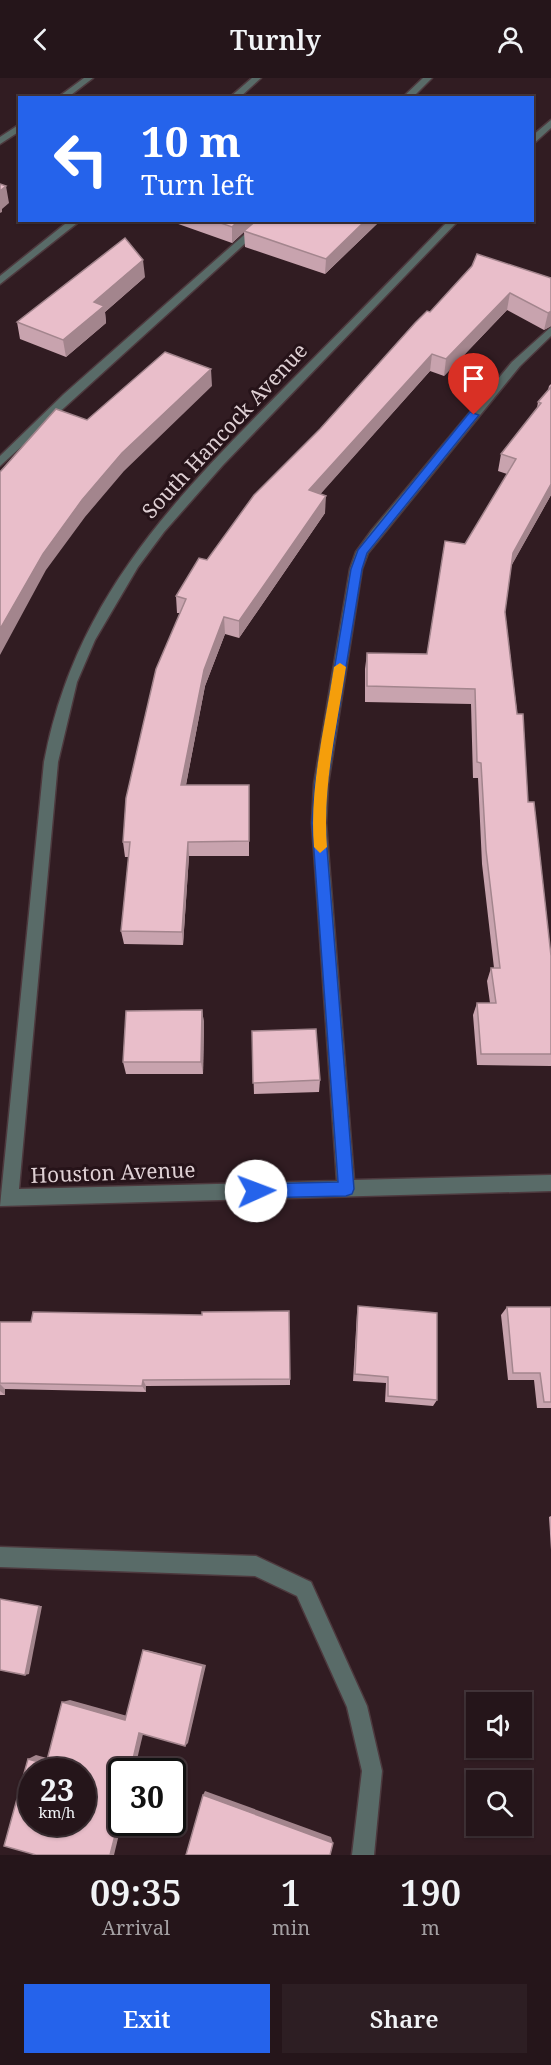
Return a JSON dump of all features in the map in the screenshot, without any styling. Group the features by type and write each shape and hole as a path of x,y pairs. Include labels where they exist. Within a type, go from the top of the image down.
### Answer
{"street":[{"path":"64,96 89,78"},
{"path":"235,96 257,78"},
{"path":"408,96 428,78"},
{"path":"534,140 551,123"},
{"path":"0,141 18,128"},
{"path":"0,281 74,222"},
{"path":"0,462 46,416 265,222"},
{"name":"South Hancock Avenue","path":"5,1198 47,794 59,725 70,684 87,644 107,603 137,556 194,487 453,222"},
{"path":"346,1189 318,823 321,784 356,569 362,552 376,533 516,364 551,330"},
{"name":"Houston Avenue","path":"5,1198 551,1183"},
{"path":"0,1557 256,1566 304,1589 357,1706 372,1771 363,1855"}],"building":[{"path":"218,222 237,222 232,227"},
{"path":"255,222 364,222 326,259 244,231"},
{"path":"125,238 143,260 94,302 104,306 63,340 17,322"},
{"path":"477,254 551,278 551,311 548,313 510,293 446,359 432,354 309,490 326,496 239,621 224,617 204,670 181,785 249,785 249,841 188,842 182,932 121,931 130,842 123,842 126,798 156,669 186,599 176,596 199,558 207,560 254,495 320,429 415,323 427,311 430,312 472,266"},
{"path":"165,352 211,369 122,453 82,500 43,554 0,629 0,472 56,409 87,420"},
{"path":"551,387 551,484 513,553 505,612 517,714 523,714 528,802 534,802 551,956 551,1054 481,1054 477,1003 496,1003 491,968 500,968 486,850 481,763 477,762 475,689 367,686 367,653 427,654 445,541 465,544 516,459 501,454"},
{"path":"202,1010 201,1062 123,1062 126,1011"},
{"path":"316,1029 320,1080 253,1083 252,1031"},
{"path":"358,1306 437,1313 437,1400 388,1396 388,1377 355,1374"},
{"path":"507,1307 551,1307 551,1402 544,1402 540,1373 513,1373"},
{"path":"289,1311 290,1379 143,1380 142,1386 0,1383 0,1322 31,1322 33,1312 202,1315 202,1312"},
{"path":"0,1599 39,1606 25,1675 0,1670"},
{"path":"143,1650 203,1666 185,1746 139,1733 133,1758 108,1758 108,1836 115,1836 110,1855 36,1855 4,1846 18,1795 18,1836 96,1836 96,1758 48,1758 62,1702 125,1720"},
{"path":"203,1795 333,1843 330,1855 186,1855"}],"slow traffic":[{"path":"320,847 318,823 321,784 340,667"}],"route":[{"path":"256,1191 346,1189 318,823 321,784 356,569 362,552 376,533 474,415"}]}
